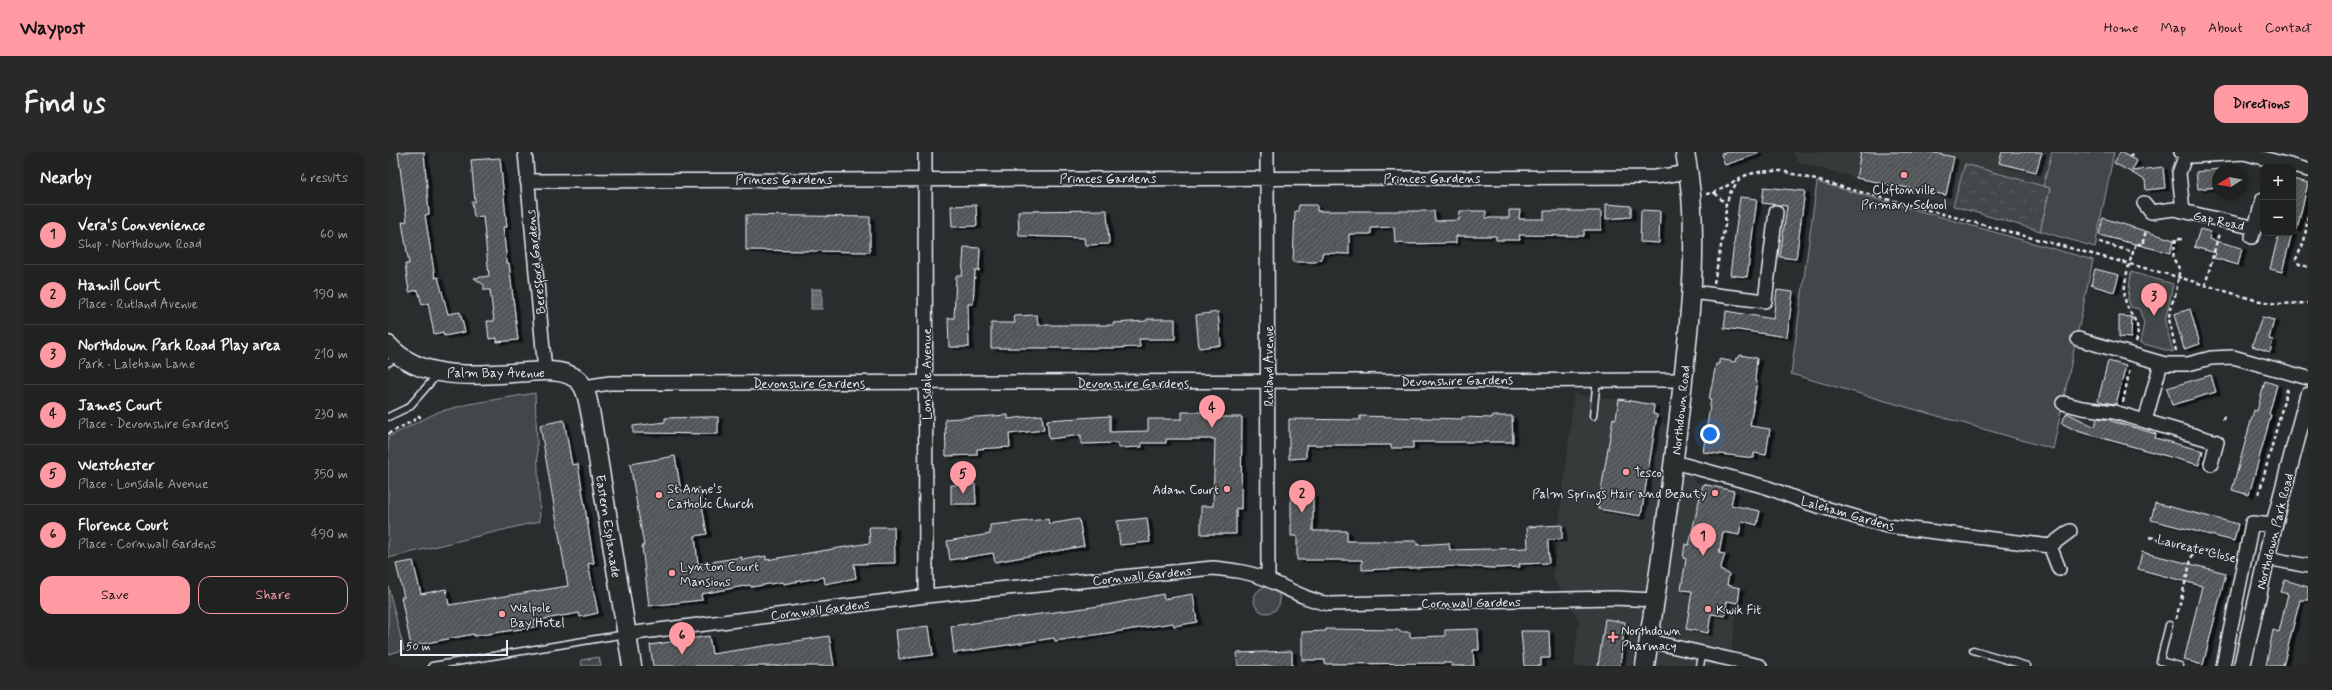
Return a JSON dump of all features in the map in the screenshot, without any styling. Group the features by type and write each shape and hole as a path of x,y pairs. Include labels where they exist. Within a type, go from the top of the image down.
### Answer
{"main road":[{"name":"Northdown Road","path":"1645,666 1674,462 1692,292 1694,252 1692,196 1685,152"},
{"name":"Palm Bay Avenue","path":"391,355 409,363 439,372 485,375 545,371 575,378 584,387"},
{"name":"Eastern Esplanade","path":"584,387 592,416 632,666"}],"street":[{"name":"Beresford Gardens","path":"525,152 545,371"},
{"name":"Lonsdale Avenue","path":"925,152 926,596"},
{"name":"Rutland Avenue","path":"1267,152 1268,580"},
{"name":"Gap Road","path":"2183,211 2179,173 2183,153 2199,156 2236,152 2280,157 2308,170"},
{"name":"Princes Gardens","path":"527,182 925,178 1655,177 1689,172"},
{"name":"Gap Road","path":"2144,203 2151,212 2174,209 2209,218 2222,219 2254,233 2263,200"},
{"path":"1692,292 1765,302 1776,212"},
{"path":"2078,339 2161,363 2181,365 2212,358 2233,357 2308,378"},
{"path":"2145,421 2161,363"},
{"name":"Devonshire Gardens","path":"584,387 610,383 654,382 926,383 1597,379 1683,380"},
{"name":"Northdown Park Road","path":"2242,666 2274,525 2308,396"},
{"path":"2063,403 2121,414 2217,442 2211,464"},
{"name":"Laleham Gardens","path":"1674,462 1766,487 1808,503 1887,526 2050,546"},
{"name":"Laureate Close","path":"2223,666 2243,560 2252,523 2274,525"},
{"path":"2058,569 2050,546 2070,531"},
{"path":"2267,558 2308,566"},
{"name":"Cornwall Gardens","path":"627,634 926,596 1213,568 1240,571 1268,580 1312,601 1329,604 1615,598 1654,600"},
{"path":"1649,641 1760,666"}],"lane":[{"path":"388,417 409,407 439,372"},
{"path":"1593,416 1597,379"},
{"path":"2169,625 2160,660 2180,666"},
{"path":"432,666 627,634"},
{"path":"1973,650 2026,666"},
{"path":"1700,666 1703,652"}],"path":[{"path":"2130,157 2132,152"},
{"path":"1692,196 1715,193 1742,177 1766,171 1782,171 2178,277 2205,286 2277,304 2308,302"},
{"path":"1713,295 1725,225 1726,204 1731,191 1742,177"},
{"path":"1715,193 1726,204"},
{"path":"2308,216 2304,242 2296,259 2299,264 2308,267"},
{"path":"2205,286 2222,219"},
{"path":"2121,414 2138,330 2136,319 2125,297 2126,279 2136,243 2142,245 2146,230"},
{"path":"2181,365 2169,319 2179,268 2172,258 2172,252 2176,238 2184,240"},
{"path":"2099,242 2133,252"},
{"path":"2259,494 2291,373"},
{"path":"388,434 420,416 409,407"},
{"path":"2223,420 2224,415"},
{"name":"Laureate Close","path":"2150,537 2243,560"},
{"path":"2169,625 2175,623 2194,548"}],"shaded area":[{"name":"Cliftonville Primary School","path":"1793,152 2052,152 2043,186 1965,165 1953,206 1797,161"},
{"path":"811,289 822,289 822,309 811,309"},
{"path":"1574,394 1654,405 1696,482 1722,488 1701,578 1740,588 1729,666 1574,666 1579,620 1553,577"}],"green space":[{"path":"2052,152 2114,152 2095,247 2040,231 2050,188 2043,186"},
{"path":"1965,164 2050,188 2040,231 1953,206"},
{"path":"1817,182 2093,260 2053,449 1791,374"},
{"path":"2131,272 2173,284 2165,322 2173,352 2140,343 2144,323 2139,309 2131,307 2128,299"},
{"path":"535,393 540,521 388,558 388,437 438,412 469,404"},
{"path":"388,586 404,650 388,654"},
{"path":"1267,587 1276,591 1280,600 1276,609 1267,613 1258,609 1254,600 1258,591"},
{"path":"599,657 601,666 582,666 581,660"}],"building":[{"path":"398,152 424,152 429,214 425,215 435,278 438,277 448,314 460,312 465,332 444,336 443,332 434,334 428,303 422,305 418,290 409,292 405,264 409,264 402,222 407,221"},
{"path":"1728,152 1758,152 1758,154 1725,165 1721,154"},
{"path":"1861,152 1930,152 1954,157 1946,195 1856,178"},
{"path":"2002,152 2042,152 2036,172 1999,163"},
{"path":"2120,152 2137,161 2132,171 2163,167 2165,188 2146,190 2145,180 2114,163"},
{"path":"500,158 507,227 503,227 507,263 509,263 518,340 497,342 497,338 489,339 487,321 494,321 490,290 484,290 484,285 474,278 489,276 483,216 474,217 472,202 475,202 471,160"},
{"path":"2212,170 2212,188 2198,189 2196,172"},
{"path":"2296,180 2308,183 2296,229"},
{"path":"1764,187 1805,191 1796,259 1780,257 1787,206 1762,203"},
{"path":"1740,197 1757,199 1747,277 1730,275"},
{"path":"1606,204 1631,206 1631,217 1606,219"},
{"path":"976,205 977,226 952,227 951,206"},
{"path":"1299,205 1317,205 1317,211 1434,211 1435,221 1459,220 1460,211 1486,211 1486,218 1509,218 1509,210 1520,210 1519,219 1544,219 1544,211 1601,211 1601,230 1584,230 1584,236 1519,235 1520,240 1496,240 1496,236 1456,236 1456,243 1404,244 1403,242 1395,243 1394,227 1371,228 1371,234 1349,234 1349,254 1322,253 1322,259 1315,262 1293,262 1295,211 1298,211"},
{"path":"1107,210 1109,244 1085,245 1084,238 1019,236 1018,211"},
{"path":"1641,210 1660,211 1659,243 1640,242"},
{"path":"746,215 870,217 870,252 746,250"},
{"path":"2103,218 2174,240 2170,253 2099,235"},
{"path":"2200,229 2211,232 2209,239 2242,248 2238,265 2214,258 2216,253 2194,247"},
{"path":"2278,236 2291,236 2282,272 2270,269"},
{"path":"964,247 980,248 979,271 975,271 973,304 968,304 969,347 949,347 948,318 954,318 956,276 962,276"},
{"path":"2095,269 2119,275 2114,292 2091,285"},
{"path":"1777,290 1793,292 1787,337 1724,328 1726,311 1773,319"},
{"path":"2190,309 2200,344 2184,349 2174,314"},
{"path":"1218,312 1221,345 1199,348 1196,315"},
{"path":"1037,315 1038,325 1114,325 1113,323 1147,321 1147,319 1175,319 1175,339 1139,339 1140,347 991,348 991,323 1015,323 1014,316"},
{"path":"2119,316 2132,317 2131,338 2119,337"},
{"path":"2262,317 2274,320 2269,339 2273,340 2270,352 2252,346"},
{"path":"1740,355 1757,358 1755,381 1757,381 1750,426 1770,429 1766,455 1754,453 1754,458 1703,452 1711,399 1709,399 1716,364 1719,364 1719,359 1735,362 1736,358 1739,358"},
{"path":"2108,361 2126,366 2116,404 2098,400"},
{"path":"2211,375 2216,392 2172,405 2167,388"},
{"path":"2265,381 2277,385 2269,414 2271,415 2249,495 2232,490 2254,410 2257,411"},
{"name":"Tesco","path":"1619,399 1654,405 1653,414 1657,415 1641,516 1598,509 1613,418 1616,419"},
{"path":"1182,412 1218,412 1218,417 1242,417 1241,509 1236,508 1236,534 1201,534 1201,506 1213,506 1215,439 1166,439 1166,443 1141,443 1142,447 1118,448 1118,443 1081,444 1081,435 1049,439 1047,420 1110,416 1110,432 1148,431 1148,419 1182,419"},
{"path":"2067,413 2095,427 2097,418 2111,420 2156,434 2155,438 2203,451 2199,465 2077,431 2061,423"},
{"path":"1008,415 1008,419 1042,415 1044,430 1009,434 1010,447 977,449 977,455 946,456 945,419"},
{"path":"1360,416 1462,419 1462,417 1492,418 1492,416 1512,416 1513,442 1413,442 1413,448 1391,448 1391,445 1306,445 1306,458 1289,459 1289,419 1360,420"},
{"path":"718,417 718,434 633,433 633,426 665,422 665,418"},
{"path":"564,420 572,465 578,464 594,563 588,564 598,613 580,617 579,613 534,621 535,627 474,636 474,634 411,646 401,597 404,597 396,564 413,561 421,594 446,589 449,605 568,586 540,425"},
{"path":"675,456 681,491 699,488 707,534 695,536 698,564 742,557 742,560 766,556 766,560 870,543 869,527 894,527 895,563 854,564 856,578 825,584 824,577 783,584 782,582 751,587 750,585 701,594 702,600 649,606 642,546 644,546 630,464"},
{"path":"975,484 976,504 951,504 951,485"},
{"path":"1703,484 1734,491 1731,505 1760,511 1757,525 1742,521 1739,535 1723,532 1719,553 1725,554 1720,570 1729,574 1727,585 1740,588 1738,603 1727,601 1725,616 1711,614 1708,633 1686,629 1692,591 1681,590 1686,559 1683,558 1685,544 1689,545"},
{"path":"1313,494 1313,531 1347,531 1347,541 1417,541 1417,545 1449,543 1450,550 1528,548 1527,527 1562,525 1562,539 1548,540 1549,563 1519,564 1520,567 1493,568 1460,566 1362,570 1362,560 1297,560 1297,536 1291,536 1291,495"},
{"path":"2155,503 2238,524 2234,541 2151,520"},
{"path":"1147,518 1150,542 1120,545 1117,521"},
{"path":"1048,519 1049,524 1079,519 1084,546 995,562 993,553 950,560 947,541 990,534 990,525"},
{"path":"2142,552 2226,573 2203,665 2184,660 2202,586 2138,569"},
{"path":"2285,580 2308,587 2308,600 2300,600 2283,666 2266,666 2273,630 2279,632 2288,594 2281,592"},
{"path":"1163,594 1164,599 1193,594 1197,622 1174,626 1173,623 1055,641 1054,638 954,653 951,626 1107,605"},
{"name":"Northdown Pharmacy","path":"1605,619 1625,622 1620,666 1598,666"},
{"path":"929,626 933,655 899,659 896,630"},
{"path":"1326,629 1400,630 1400,632 1410,632 1410,637 1445,636 1445,630 1478,629 1479,650 1473,650 1474,666 1452,666 1452,663 1325,664 1325,660 1302,660 1302,632 1326,631"},
{"path":"1521,631 1549,631 1550,658 1541,658 1541,666 1524,666"},
{"path":"709,636 712,654 829,636 834,666 653,666 650,645"},
{"path":"1292,651 1292,666 1238,666 1237,653"}],"place":[{"name":"Cliftonville Primary School","path":"1904,175"},
{"name":"Northdown Park Road Play area","path":"2154,316"},
{"name":"James Court","path":"1212,428"},
{"name":"Tesco","path":"1626,472"},
{"name":"Adam Court","path":"1227,489"},
{"name":"Palm Springs Hair and Beauty","path":"1715,493"},
{"name":"Westchester","path":"963,494"},
{"name":"St Anne's Catholic Church","path":"659,495"},
{"name":"Hamill Court","path":"1302,513"},
{"name":"Vera's Convenience","path":"1703,556"},
{"name":"Lynton Court Mansions","path":"672,573"},
{"name":"Kwik Fit","path":"1708,609"},
{"name":"Walpole Bay Hotel","path":"502,614"},
{"name":"Northdown Pharmacy","path":"1613,637"},
{"name":"Florence Court","path":"682,655"}]}
